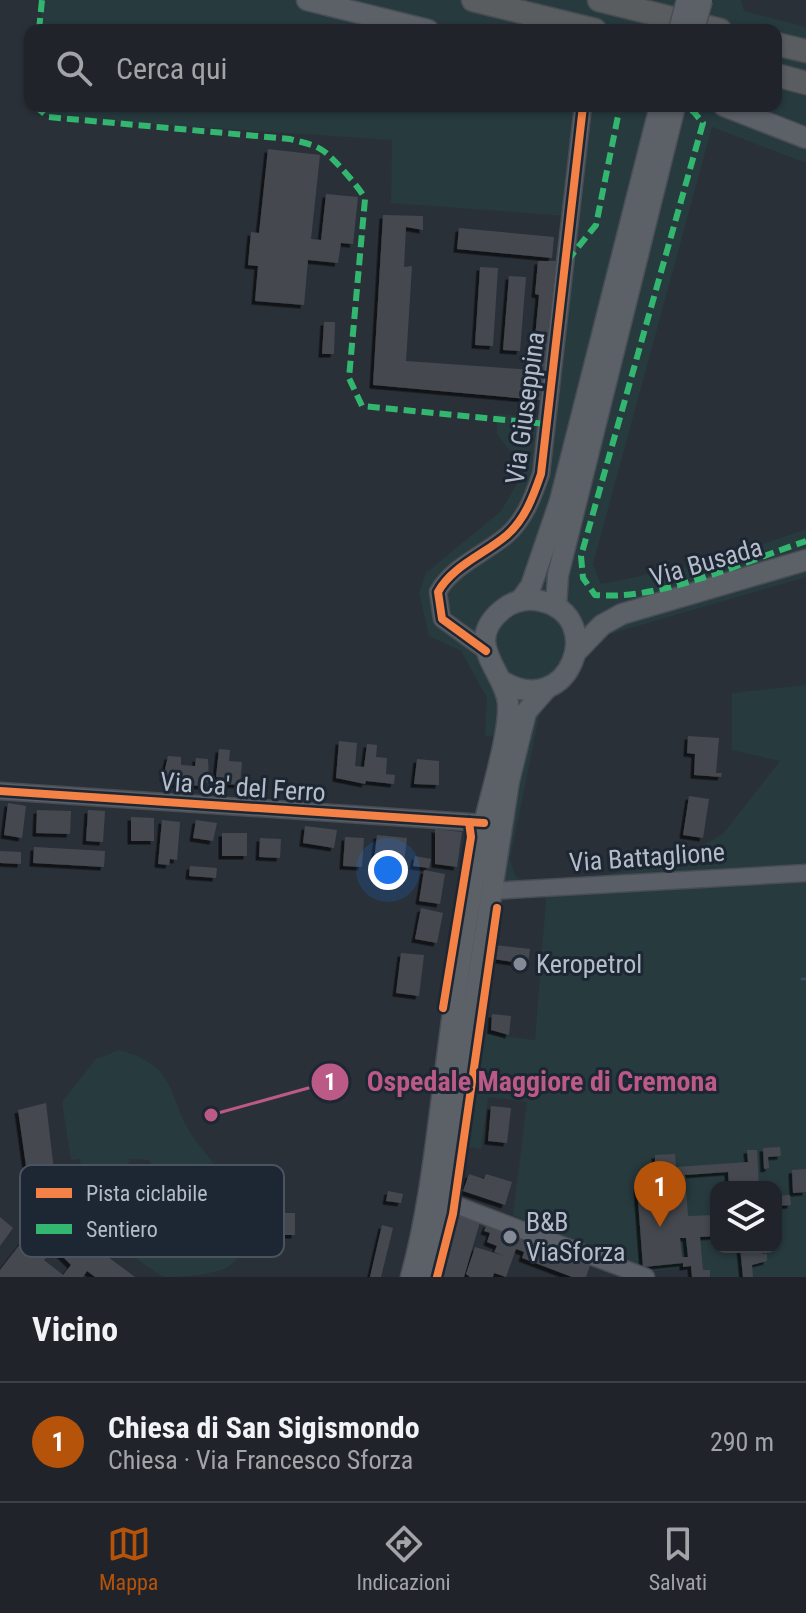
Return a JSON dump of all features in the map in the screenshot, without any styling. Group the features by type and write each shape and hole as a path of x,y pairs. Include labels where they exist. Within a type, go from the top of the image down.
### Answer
{"highway":[{"path":"473,0 571,24"},
{"path":"599,0 696,24"},
{"path":"782,45 806,51"},
{"path":"782,77 806,83"}],"main road":[{"path":"307,0 404,24"},
{"path":"681,24 687,0"},
{"path":"696,24 702,0"},
{"name":"Via Giuseppina","path":"559,609 558,575 661,131 660,112"},
{"name":"Via Giuseppina","path":"520,601 531,586 560,501 661,131 672,112"},
{"path":"739,112 806,138"},
{"path":"754,112 806,125"},
{"name":"Via Busada","path":"576,652 602,625 622,614 806,560"},
{"path":"493,824 526,712 547,688 567,674 576,652 574,630 559,609 545,601 520,601 504,608 492,622 486,651 494,672 502,681 524,690 547,688"},
{"name":"Via Busada","path":"559,609 622,614"},
{"path":"411,1277 493,824 508,707 502,681"},
{"path":"427,1277 443,1200 481,890"}],"street":[{"name":"Via Giuseppina","path":"486,651 442,619 438,592 448,578 507,535 521,520 541,474 582,112"},
{"path":"459,632 492,622"},
{"name":"Via Ca' del Ferro","path":"0,791 493,824"},
{"name":"Via Battaglione","path":"481,890 806,873"},
{"path":"443,1200 646,1277"}],"green space":[{"path":"43,0 741,0 744,11 806,27 806,163 712,127 593,564 601,584 711,562 806,529 806,577 610,634 593,646 569,687 541,707 510,859 515,875 527,888 472,890 503,733 485,737 487,698 461,651 429,636 419,593 426,573 501,511 525,470 527,453 509,450 497,434 497,414 546,418 567,216 391,203 392,140 49,117 43,112 782,112 782,24 40,24"},
{"path":"806,685 806,1277 691,1277 690,1267 646,1272 513,1215 527,1102 488,1097 481,1149 460,1146 475,1033 535,1040 547,887 677,860 723,834 780,761 732,750 732,693"},
{"path":"119,1050 153,1065 169,1085 194,1138 215,1165 152,1165 149,1160 130,1159 128,1165 81,1165 80,1159 71,1160 62,1102 96,1059"},
{"path":"237,1257 224,1269 165,1277 136,1258"}],"building":[{"path":"268,149 320,155 311,239 321,240 326,194 358,197 353,244 341,243 338,263 308,260 304,305 255,301 258,266 248,265 251,232 259,233"},
{"path":"383,215 423,216 423,230 406,227 404,267 412,266 406,361 532,370 539,295 535,294 538,261 556,261 540,400 373,385"},
{"path":"459,228 554,237 552,258 457,249"},
{"path":"480,267 498,268 493,346 475,345"},
{"path":"509,276 526,277 520,351 503,350"},
{"path":"324,322 335,322 334,354 322,354"},
{"path":"688,736 719,738 716,773 722,773 721,777 694,775 695,754 687,753"},
{"path":"339,741 357,743 355,766 364,767 367,744 377,745 376,757 387,758 386,774 395,775 394,784 366,781 365,784 336,778"},
{"path":"219,749 230,750 229,761 242,762 240,785 227,784 228,778 216,777"},
{"path":"168,756 181,757 181,765 195,766 196,758 208,759 209,783 203,782 203,786 169,784 170,778 163,778"},
{"path":"417,759 439,761 439,785 414,784"},
{"path":"689,796 709,799 703,838 683,835"},
{"path":"8,803 26,806 22,838 4,835"},
{"path":"37,810 71,811 70,834 36,833"},
{"path":"88,810 105,811 103,842 86,841"},
{"path":"131,817 154,818 154,841 131,841"},
{"path":"162,820 180,822 177,860 170,859 169,865 158,864"},
{"path":"196,820 217,823 213,841 193,838"},
{"path":"305,826 337,830 334,848 303,843"},
{"path":"435,829 462,832 457,867 435,864"},
{"path":"222,833 247,833 247,856 222,856"},
{"path":"377,835 407,838 403,871 373,868"},
{"path":"345,837 364,838 362,867 343,866"},
{"path":"260,838 281,839 280,858 259,857"},
{"path":"34,847 105,851 104,867 33,863"},
{"path":"0,851 21,852 21,864 0,863"},
{"path":"415,856 431,859 429,868 413,866"},
{"path":"190,866 217,868 216,878 189,876"},
{"path":"424,870 445,874 440,904 419,901"},
{"path":"421,908 443,913 437,943 415,939"},
{"path":"494,945 530,949 528,964 493,959"},
{"path":"401,953 424,955 419,996 396,993"},
{"path":"492,1014 511,1016 509,1035 491,1030"},
{"path":"46,1103 53,1165 26,1165 18,1110"},
{"path":"491,1106 511,1108 507,1143 488,1141"},
{"path":"780,1147 781,1156 768,1157 769,1168 764,1169 763,1148"},
{"path":"747,1150 757,1150 759,1181 729,1181 728,1172 685,1175 688,1216 710,1215 710,1236 700,1237 703,1270 710,1270 710,1277 692,1277 691,1266 683,1267 683,1263 643,1267 637,1187 644,1186 643,1176 655,1168 655,1155 675,1154 676,1167 748,1162","holes":["663,1167 676,1167 676,1177 670,1176","680,1238 686,1238 688,1257 682,1257"]},
{"path":"806,1169 806,1192 793,1193 792,1170"},
{"path":"469,1174 484,1179 486,1174 512,1182 505,1205 463,1191"},
{"path":"388,1191 403,1194 401,1203 386,1201"},
{"path":"790,1195 791,1205 782,1206 782,1196"},
{"path":"459,1208 482,1215 464,1277 439,1277"},
{"path":"284,1213 295,1213 295,1235 284,1235"},
{"path":"0,1217 13,1228 0,1246"},
{"path":"487,1224 591,1263 586,1277 572,1277 522,1258 524,1252 516,1249 506,1277 494,1273 493,1277 470,1277 466,1274 475,1247 505,1256 494,1252 497,1246 487,1242 490,1233 484,1231"},
{"path":"382,1225 393,1228 381,1277 370,1277"},
{"path":"20,1244 20,1257 46,1257 44,1260 63,1275 71,1265 63,1257 108,1257 135,1277 95,1277 87,1271 83,1277 0,1277 0,1270"},
{"path":"741,1253 767,1254 767,1261 752,1265 753,1277 743,1277"}],"marked path":[{"path":"40,24 42,0"},
{"path":"42,112 48,117 290,139 322,150 346,173 365,199 349,378 362,406 546,424"},
{"path":"567,261 596,225 619,112"},
{"path":"694,112 703,123 581,556 583,578 595,595 647,592 702,578 806,541"}],"cycle path":[{"path":"486,651 442,619 438,592 460,568 513,529 528,507 541,474 582,112"},
{"path":"0,791 484,823"},
{"path":"443,1008 471,837 469,822"},
{"path":"437,1277 453,1214 497,908"}],"place":[{"name":"Keropetrol","path":"520,964"},
{"name":"Ospedale Maggiore di Cremona","path":"211,1115"},
{"name":"Chiesa di San Sigismondo","path":"660,1227"},
{"name":"B&B ViaSforza","path":"510,1237"}]}
